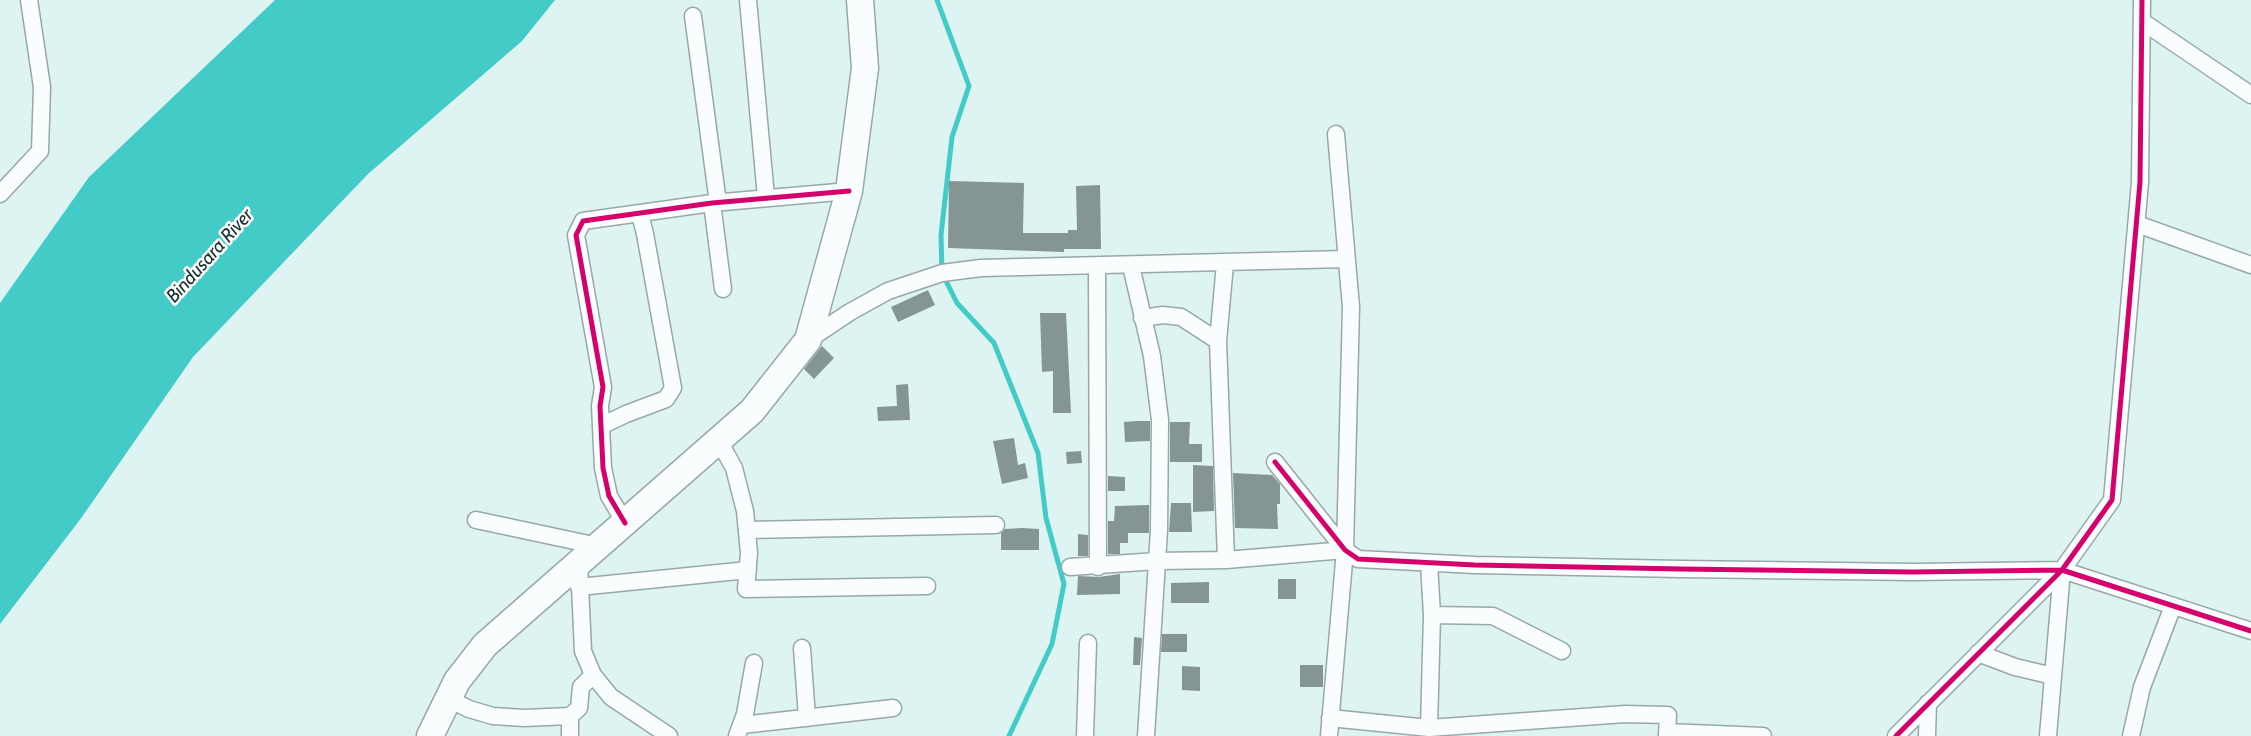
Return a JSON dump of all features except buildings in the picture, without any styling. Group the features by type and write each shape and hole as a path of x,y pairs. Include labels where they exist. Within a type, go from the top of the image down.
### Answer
{"main road":[{"path":"430,736 447,698 485,645 579,575 598,546 752,411 808,340 848,191 865,68 860,0"}],"street":[{"path":"0,194 40,150 42,87 29,0"},
{"path":"748,0 766,198"},
{"path":"1896,736 2062,570 2112,500 2140,182 2142,0"},
{"path":"693,16 724,289"},
{"path":"2143,22 2251,95"},
{"path":"1328,736 1345,550 1351,307 1336,134"},
{"path":"625,523 609,496 604,468 600,406 603,387 576,235 583,221 715,203 848,191"},
{"path":"601,426 640,408 666,399 673,388 640,214"},
{"path":"2137,224 2251,265"},
{"path":"808,340 850,312 888,291 942,273 982,268 1225,264 1346,259"},
{"path":"1225,264 1218,341 1226,560"},
{"path":"1097,266 1098,567"},
{"path":"1131,266 1152,356 1160,420 1157,561 1146,736"},
{"path":"1142,318 1163,315 1181,317 1218,341"},
{"path":"719,441 727,453 738,481 748,530 746,589 927,586"},
{"path":"1275,462 1345,550 1358,559 1429,563 1913,572 2062,570 2251,630"},
{"path":"476,520 598,546"},
{"path":"748,530 996,525"},
{"path":"1070,567 1098,567 1157,561 1226,560 1345,550"},
{"path":"1429,563 1432,614 1429,728"},
{"path":"668,736 611,697 593,675 583,651 579,575 748,570"},
{"path":"2048,736 2062,570"},
{"path":"2131,736 2142,687 2173,606"},
{"path":"1432,614 1493,616 1562,651"},
{"path":"1085,736 1088,643"},
{"path":"802,648 807,718"},
{"path":"1978,652 2015,667 2053,676"},
{"path":"754,663 739,731 807,718 893,708"},
{"path":"447,698 469,709 493,716 524,718 570,716 579,708 581,687 593,675"},
{"path":"1927,736 1928,703"},
{"path":"1330,718 1467,730 1625,714 1668,715 1667,734 1763,736"},
{"path":"570,716 570,736"}],"water":[{"name":"Bindusara River","path":"275,0 555,0 522,41 368,174 193,357 82,517 0,624 0,303 89,177"}],"waterway":[{"path":"937,0 969,86 952,137 941,235 942,273 957,303 994,343 1038,453 1046,518 1064,584 1052,644 1009,736"}],"cycle path":[{"path":"1896,736 2062,570 2112,500 2140,182 2142,0"},
{"path":"625,523 609,496 603,468 600,406 603,387 576,235 583,221 712,203 849,191"},
{"path":"1275,462 1345,550 1358,559 1475,565 1681,569 1913,572 2062,570 2251,631"}]}
